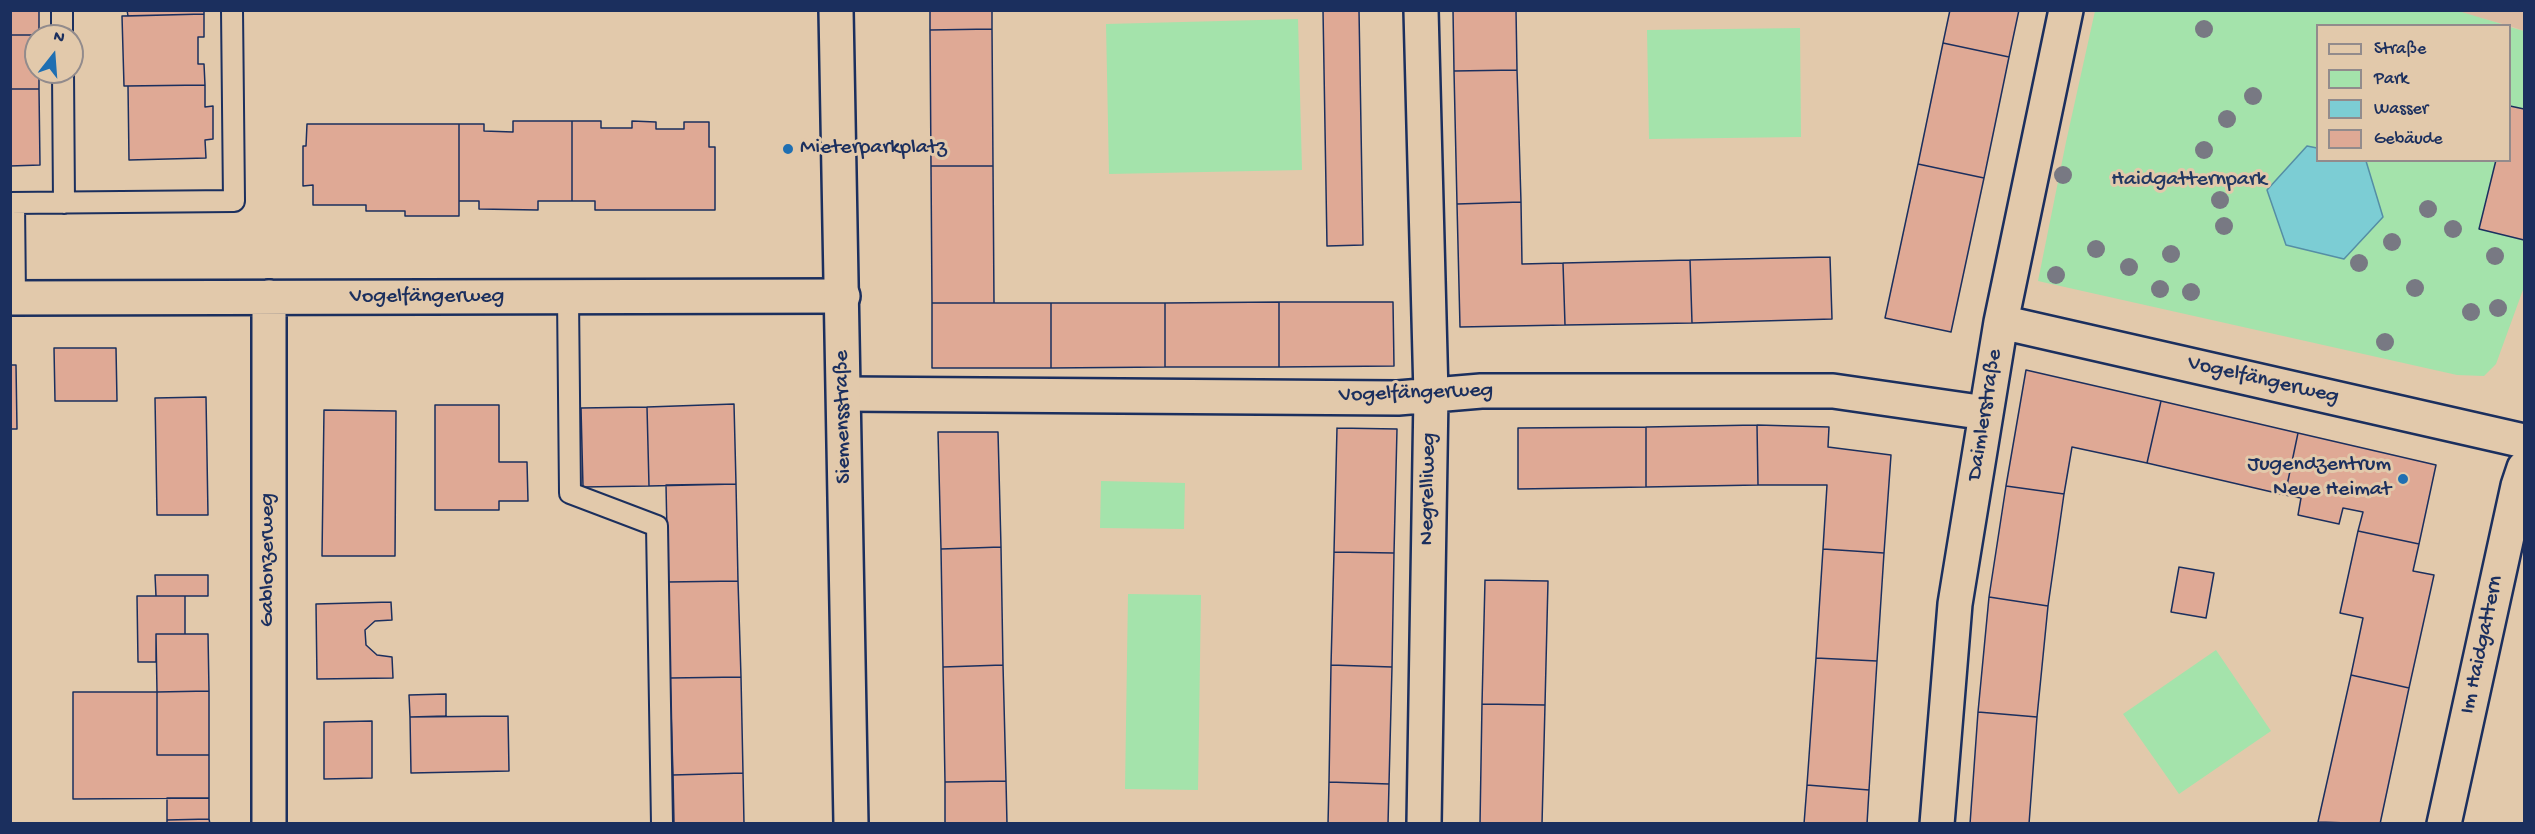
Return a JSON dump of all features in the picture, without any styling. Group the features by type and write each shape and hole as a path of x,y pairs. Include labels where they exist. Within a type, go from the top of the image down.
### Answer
{"street":[{"name":"Siemensstraße","path":"836,10 851,824"},
{"name":"Negrelliweg","path":"1421,10 1431,395 1424,824"},
{"name":"Daimlerstraße","path":"1937,824 1955,604 2001,322 2067,10"},
{"name":"Vogelfängerweg","path":"13,298 843,296"},
{"name":"Gablonzerweg","path":"269,297 269,824"},
{"name":"Vogelfängerweg","path":"2001,322 2524,441"},
{"name":"Vogelfängerweg","path":"844,394 1386,398 1481,391 1833,391 1986,413"},
{"name":"Im Haidgattern","path":"2444,824 2518,486 2524,468"}],"lane":[{"path":"13,298 12,203 234,201 232,10"},
{"path":"63,84 64,202"},
{"path":"568,297 570,493 657,526 662,824"}],"shaded area":[{"path":"2455,11 2524,11 2524,31 2511,26 2511,24 2503,24"}],"green space":[{"name":"Haidgatternpark","path":"2455,10 2502,24 2316,24 2316,162 2511,162 2511,27 2524,31 2524,287 2496,364 2484,376 2457,375 2038,281 2095,11"},
{"path":"1298,19 1302,170 1109,174 1106,24"},
{"path":"1800,28 1801,137 1649,139 1647,30"},
{"path":"1101,481 1185,483 1184,529 1100,528"},
{"path":"1128,594 1201,595 1198,790 1125,789"},
{"path":"2216,650 2271,731 2179,794 2123,714"}],"water":[{"path":"2307,146 2316,148 2316,162 2366,162 2383,217 2344,259 2286,245 2267,190"}],"building":[{"path":"10,10 39,10 39,24 24,24 24,35 10,35"},
{"path":"127,10 204,10 204,14 128,16"},
{"path":"930,10 992,10 992,29 930,30"},
{"path":"1323,10 1359,10 1363,245 1327,246"},
{"path":"1453,10 1516,10 1517,70 1454,71"},
{"path":"1950,10 2019,10 2009,57 1943,43"},
{"path":"204,14 204,37 198,37 198,64 204,64 205,85 124,86 122,16"},
{"path":"992,29 993,166 931,166 930,30"},
{"path":"10,35 24,35 24,84 39,84 39,89 10,89"},
{"path":"1943,43 2009,57 1984,178 1918,164"},
{"path":"1517,70 1521,202 1457,204 1454,71"},
{"path":"205,85 205,107 213,106 213,139 205,140 206,158 129,160 128,86"},
{"path":"10,89 39,89 40,165 10,166"},
{"path":"2511,106 2524,109 2524,240 2479,229 2496,162 2511,162"},
{"path":"513,121 572,121 572,201 538,201 538,210 479,209 479,201 459,201 459,124 484,124 484,131 513,132"},
{"path":"572,121 601,121 601,128 632,128 632,121 656,122 656,129 684,129 684,122 709,122 709,147 715,147 715,210 595,210 595,201 572,201"},
{"path":"307,124 459,124 459,216 405,216 405,211 366,211 366,205 313,205 313,185 303,186 303,146 306,146"},
{"path":"1918,164 1984,178 1951,332 1885,318"},
{"path":"931,166 993,166 994,303 932,303"},
{"path":"1521,202 1522,264 1563,263 1565,325 1460,327 1457,204"},
{"path":"1830,257 1832,319 1692,323 1690,260"},
{"path":"1690,260 1692,323 1565,325 1563,263"},
{"path":"1279,302 1393,302 1394,366 1279,367"},
{"path":"1279,302 1279,367 1165,367 1165,303"},
{"path":"932,303 1051,303 1051,368 932,368"},
{"path":"1051,303 1165,303 1165,367 1051,368"},
{"path":"54,348 116,348 117,401 55,401"},
{"path":"10,365 16,365 17,429 10,429"},
{"path":"2026,370 2161,401 2147,463 2072,447 2064,494 2006,486"},
{"path":"206,397 208,515 157,515 155,398"},
{"path":"2161,401 2298,433 2285,495 2147,463"},
{"path":"734,404 736,484 649,486 647,407"},
{"path":"435,405 499,405 499,462 527,462 528,501 499,501 499,510 435,510"},
{"path":"647,407 649,486 583,487 581,408"},
{"path":"324,410 396,411 395,556 322,556"},
{"path":"1757,425 1758,485 1646,487 1646,427"},
{"path":"1757,425 1829,427 1828,447 1891,455 1884,553 1823,549 1827,485 1758,485"},
{"path":"1646,427 1646,487 1518,489 1518,428"},
{"path":"1337,428 1397,429 1394,553 1334,552"},
{"path":"938,432 998,432 1001,547 941,549"},
{"path":"2298,433 2436,465 2419,544 2358,531 2363,512 2343,508 2339,524 2298,515 2301,498 2285,495"},
{"path":"736,484 738,581 668,582 666,485"},
{"path":"2006,486 2064,494 2048,606 1989,597"},
{"path":"2358,531 2419,544 2413,571 2434,575 2409,688 2351,675 2363,618 2340,613"},
{"path":"1001,547 1003,665 943,667 941,549"},
{"path":"1823,549 1884,553 1877,661 1816,658"},
{"path":"1334,552 1394,553 1392,667 1331,665"},
{"path":"2179,567 2214,573 2206,618 2171,612"},
{"path":"155,575 208,575 208,596 156,596"},
{"path":"1485,580 1548,581 1545,705 1482,704"},
{"path":"738,581 741,677 670,678 668,582"},
{"path":"137,596 185,596 185,634 156,634 156,662 138,662"},
{"path":"1989,597 2048,606 2037,717 1978,712"},
{"path":"391,602 392,620 375,621 365,630 366,645 377,655 392,657 393,678 317,679 316,604"},
{"path":"156,634 208,634 209,691 157,692"},
{"path":"1816,658 1877,661 1869,790 1807,785"},
{"path":"1003,665 1006,781 945,782 943,667"},
{"path":"1331,665 1392,667 1389,784 1329,782"},
{"path":"2351,675 2409,688 2380,824 2318,822"},
{"path":"741,677 743,773 673,775 670,678"},
{"path":"209,691 209,755 157,755 157,692"},
{"path":"73,692 157,692 157,755 209,755 209,798 73,799"},
{"path":"446,694 446,716 410,717 409,695"},
{"path":"1482,704 1545,705 1542,824 1480,824"},
{"path":"1978,712 2037,717 2029,824 1970,824"},
{"path":"508,716 509,771 411,773 410,717"},
{"path":"372,721 372,778 324,779 324,722"},
{"path":"743,773 744,824 674,824 673,775"},
{"path":"1006,781 1007,824 945,824 945,782"},
{"path":"1329,782 1389,784 1388,824 1328,824"},
{"path":"1807,785 1869,790 1867,824 1804,824"},
{"path":"167,798 209,798 209,819 167,820"},
{"path":"209,819 210,824 167,824 167,820"}],"place":[{"name":"Mieterparkplatz","path":"788,149"},
{"name":"Jugendzentrum Neue Heimat","path":"2403,479"}]}
